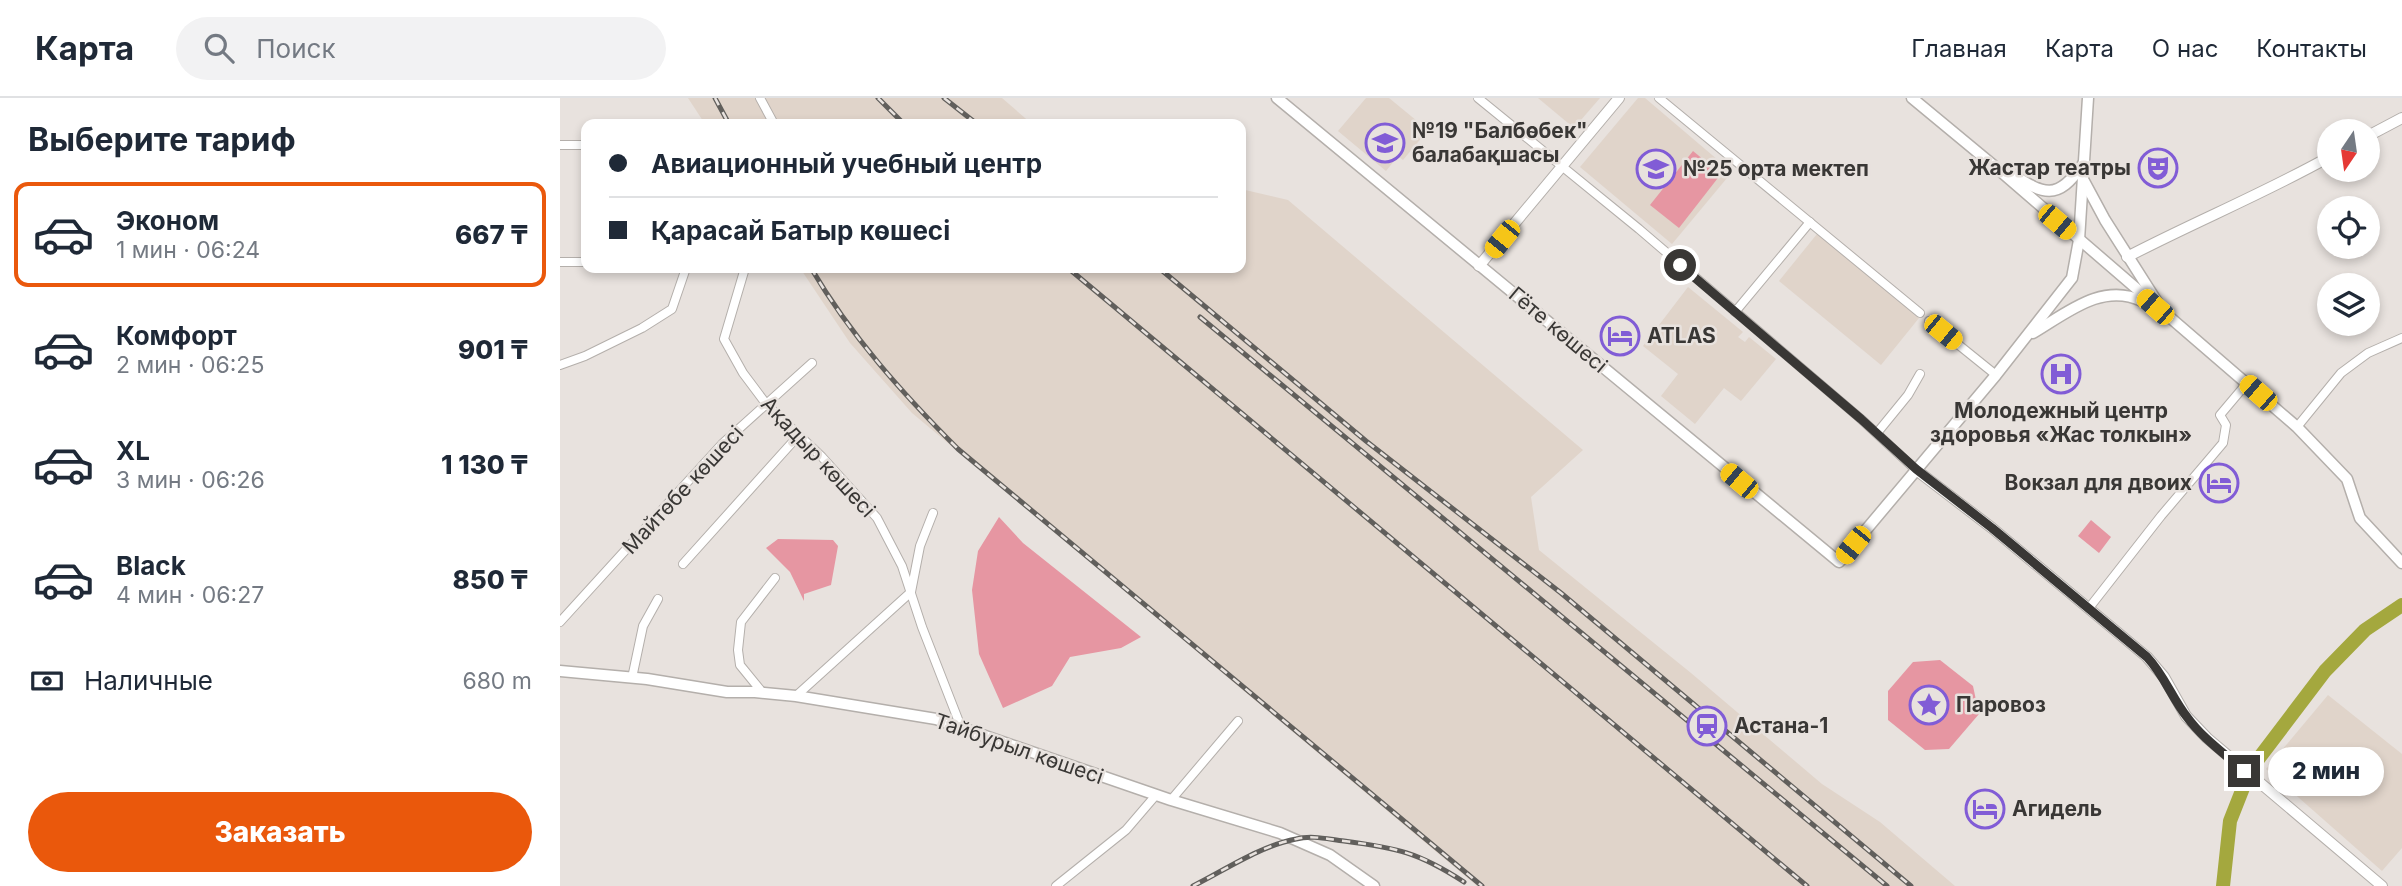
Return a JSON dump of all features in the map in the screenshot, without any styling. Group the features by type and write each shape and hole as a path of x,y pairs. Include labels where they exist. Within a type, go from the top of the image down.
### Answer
{"main road":[{"name":"Гёте көшесі","path":"1277,98 1839,562 1916,469"},
{"path":"1912,98 2297,427 2347,479 2360,518 2402,563"},
{"path":"1916,469 1996,375 2072,278 2079,240 2088,98"},
{"path":"1982,156 2037,190 2062,188 2075,176 2084,162"},
{"path":"2083,180 2127,257 2166,316"},
{"path":"2027,336 2089,300 2103,295 2128,294 2155,307"},
{"name":"Тайбурыл көшесі","path":"560,671 727,692 796,696 936,719 1156,795 1294,839 1330,855 1374,886"}],"street":[{"path":"760,98 771,119"},
{"path":"1478,98 1735,312 1916,469 2089,608 2157,668 2193,724 2244,771 2382,886"},
{"path":"1479,266 1619,98"},
{"path":"1659,98 1920,313"},
{"path":"2380,130 2402,118"},
{"path":"560,145 581,145"},
{"path":"2127,257 2277,186 2317,164"},
{"path":"1735,312 1810,222"},
{"path":"560,262 581,262"},
{"path":"560,365 642,328 671,309 685,273"},
{"name":"Ақадыр көшесі","path":"744,273 724,339 743,373 767,405 821,457 877,518 893,546 961,727"},
{"path":"1929,321 1996,375"},
{"path":"2297,427 2341,373 2368,353 2402,338"},
{"name":"Майтөбе көшесі","path":"560,622 722,444 812,363"},
{"path":"1877,433 1908,395 1920,373"},
{"path":"2089,608 2161,516 2223,443 2225,425 2220,415 2247,383"},
{"path":"683,564 798,436"},
{"path":"796,696 911,592 920,546 933,513"},
{"path":"762,692 740,665 738,650 741,622 775,578"},
{"path":"632,678 643,626 657,599"},
{"path":"1171,800 1238,721"},
{"path":"1056,886 1126,830 1156,795"}],"shaded area":[{"path":"688,98 1002,98 1026,119 702,119"},
{"name":"№19 \"Балбөбек\" балабақшасы","path":"1366,98 1389,98 1428,130 1403,160 1398,156 1386,171 1338,131"},
{"path":"1538,98 1600,98 1574,128"},
{"name":"№25 орта мектеп","path":"1638,98 1645,98 1732,172 1672,244 1580,167"},
{"path":"1693,151 1721,174 1679,228 1650,205"},
{"path":"1246,190 1288,200 1583,450 1531,497 1539,550 1822,784 1880,822 1955,886 1477,886 912,413 850,343 803,273 1246,273"},
{"path":"1817,234 1919,318 1881,365 1779,281"},
{"path":"1688,287 1743,332 1738,337 1745,342 1749,337 1776,359 1741,401 1724,388 1695,424 1661,396 1678,374 1643,346"},
{"path":"999,517 1023,543 1141,637 1121,648 1070,657 1052,686 1003,708 979,654 972,590 978,551"},
{"path":"2091,520 2111,537 2099,553 2078,536"},
{"path":"778,539 833,540 838,546 831,585 804,594 804,601 790,572 766,548"},
{"path":"1940,660 1973,686 1979,714 1949,749 1925,750 1888,720 1888,691 1913,662"},
{"path":"2328,695 2402,754 2402,848 2382,871 2266,769"}],"waterway":[{"path":"2256,762 2325,671 2365,630 2402,605"},
{"path":"2223,886 2230,821 2243,788"}],"railway":[{"path":"715,98 726,119"},
{"path":"878,98 899,119"},
{"path":"944,98 971,119"},
{"path":"814,273 878,363 958,449 1482,886"},
{"path":"1074,273 1807,886"},
{"path":"1165,273 1366,441 1561,593 1911,886"},
{"path":"1200,317 1887,886"},
{"path":"1193,886 1269,847 1308,837 1407,853 1464,882"}],"place":[{"name":"№19 \"Балбөбек\" балабақшасы","path":"1385,143"},
{"name":"Жастар театры","path":"2158,168"},
{"name":"№25 орта мектеп","path":"1656,169"},
{"name":"ATLAS","path":"1620,336"},
{"name":"Молодежный центр здоровья «Жас толкын»","path":"2061,374"},
{"name":"Вокзал для двоих","path":"2219,483"},
{"name":"Паровоз","path":"1929,705"},
{"name":"Астана-1","path":"1707,726"},
{"name":"Агидель","path":"1985,809"}],"route":[{"path":"1680,265 1916,469 1992,528 2147,657 2164,677 2186,716 2244,771"}]}
